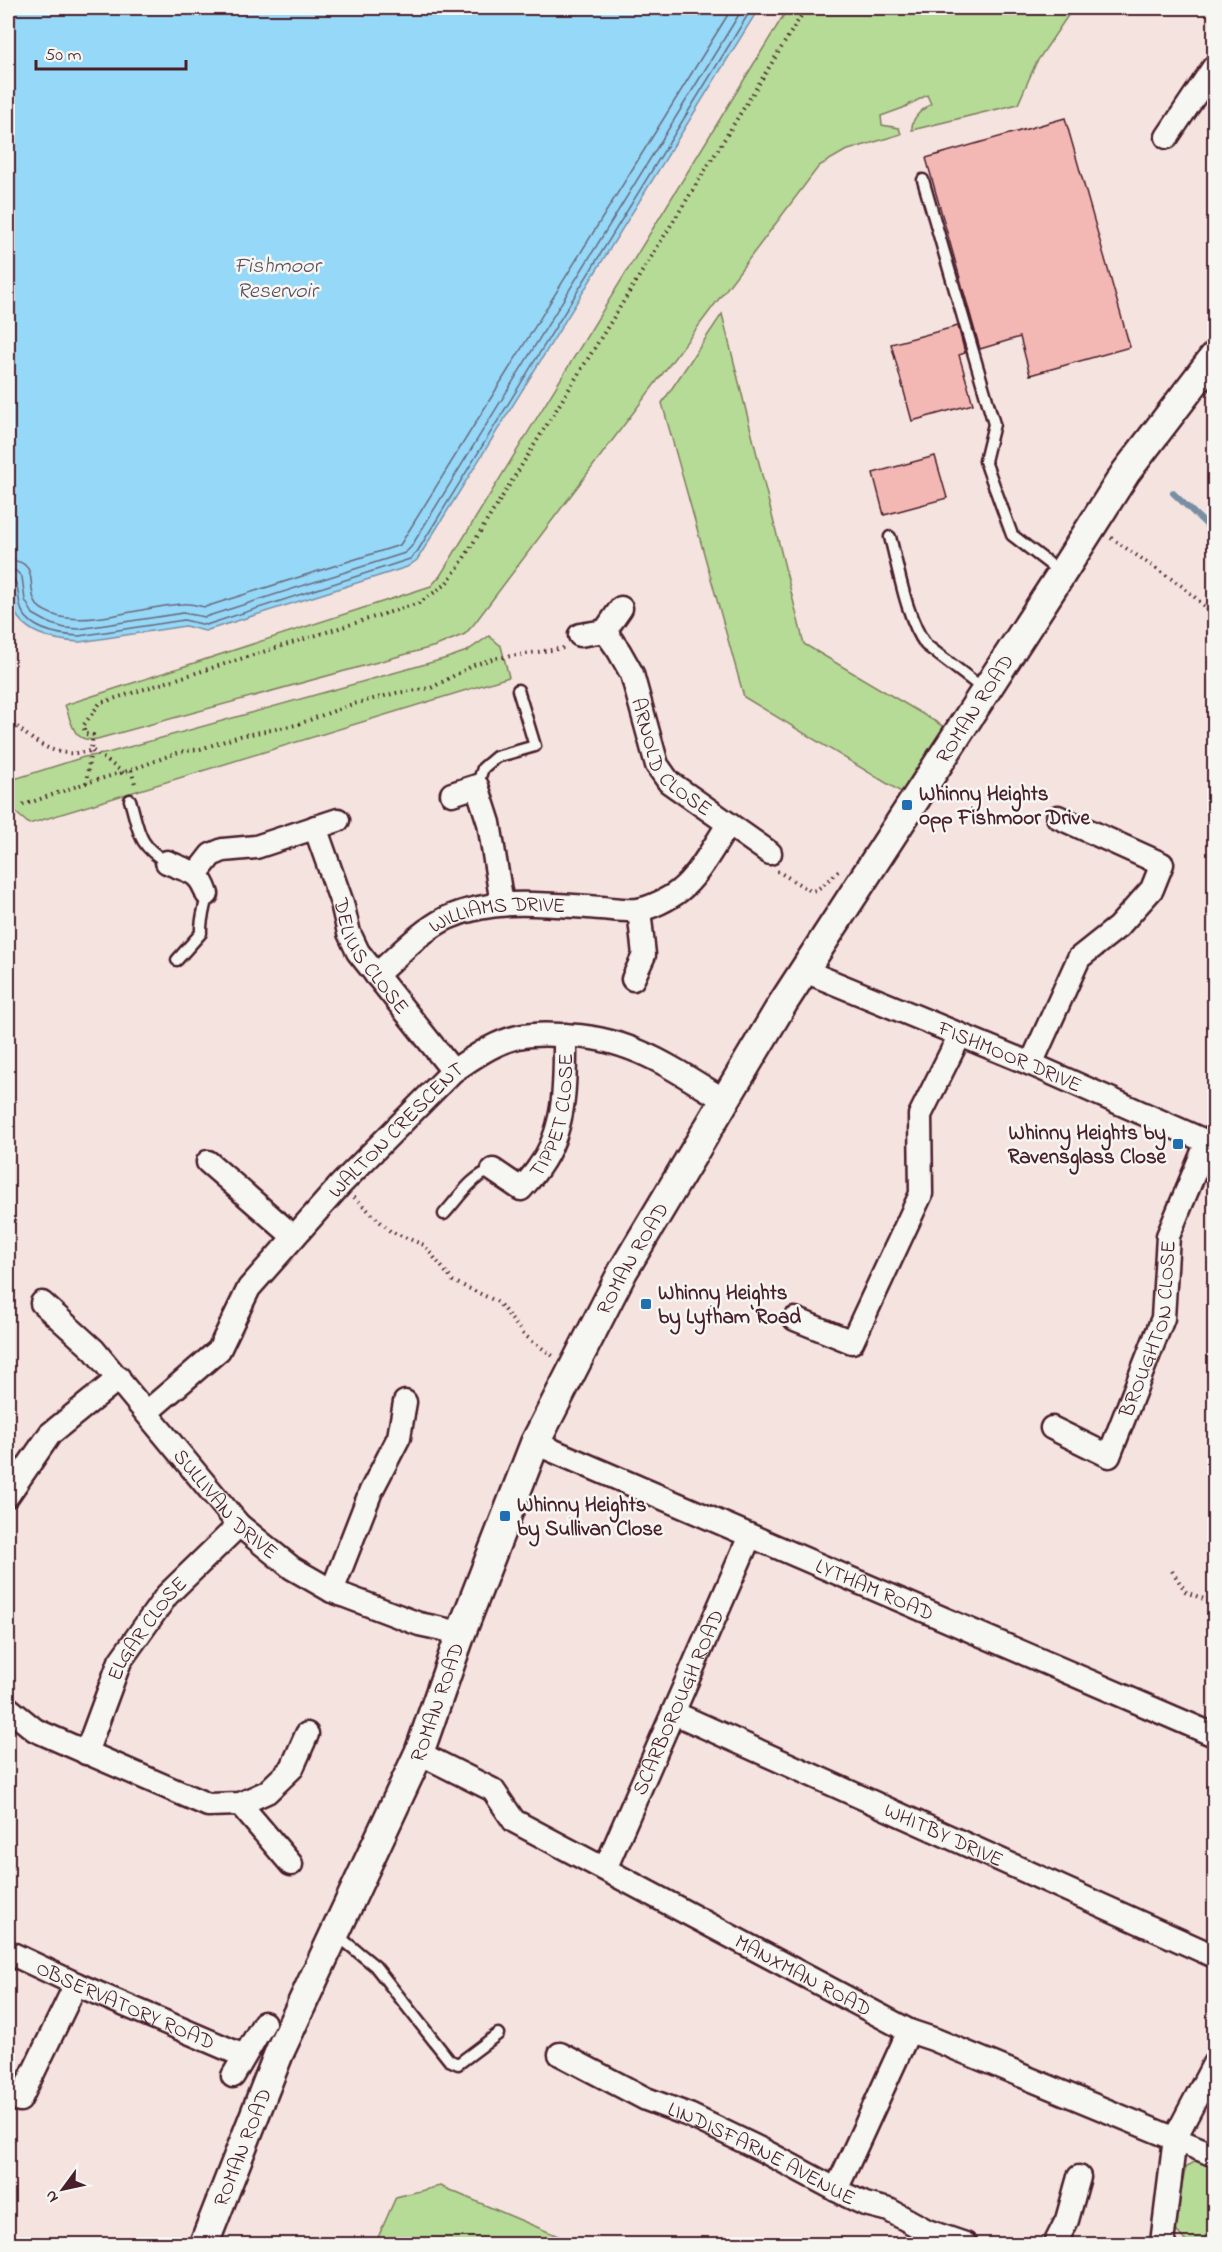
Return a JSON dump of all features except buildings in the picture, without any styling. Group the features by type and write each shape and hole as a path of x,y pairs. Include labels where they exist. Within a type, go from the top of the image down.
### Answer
{"street":[{"path":"1167,138 1215,67"},
{"name":"ROMAN ROAD","path":"204,2244 279,2053 419,1753 461,1633 535,1443 623,1270 783,1003 1126,472 1215,357"},
{"path":"580,635 605,631 621,608"},
{"name":"ARNOLD CLOSE","path":"605,631 632,674 657,765 662,774 669,782 770,853"},
{"path":"452,794 477,786 489,824 502,904"},
{"path":"1031,1064 1078,958 1118,927 1145,897 1152,889 1162,864 1058,817"},
{"path":"196,873 211,855 223,850 256,847 338,820"},
{"name":"WILLIAMS DRIVE","path":"376,975 426,932 448,918 502,904 639,910 665,899 678,891 698,870 728,825"},
{"name":"DELIUS CLOSE","path":"315,827 342,903 349,933 358,952 453,1071"},
{"path":"167,862 196,873 203,882 207,894"},
{"path":"633,980 644,955 639,910"},
{"name":"FISHMOOR DRIVE","path":"805,971 1031,1064 1211,1144"},
{"name":"WALTON CRESCENT","path":"147,1412 219,1350 249,1288 341,1184 453,1071 475,1056 518,1037 566,1035 616,1042 642,1051 724,1100"},
{"name":"TIPPET CLOSE","path":"493,1170 520,1189 539,1167 550,1148 561,1116 566,1035"},
{"path":"795,1319 852,1342 921,1194 920,1115 960,1035"},
{"name":"BROUGHTON CLOSE","path":"1052,1428 1109,1456 1163,1318 1168,1236 1211,1144"},
{"path":"208,1162 294,1237"},
{"name":"SULLIVAN DRIVE","path":"42,1303 94,1350 119,1378 239,1525 292,1568 332,1591 419,1624 461,1633"},
{"path":"8,1495 50,1434 119,1378"},
{"path":"332,1591 371,1491 399,1437 405,1402"},
{"name":"LYTHAM ROAD","path":"535,1443 1215,1735"},
{"name":"ELGAR CLOSE","path":"86,1753 120,1662 167,1594 239,1525"},
{"name":"SCARBOROUGH ROAD","path":"605,1869 750,1536"},
{"path":"8,1708 35,1730 207,1805 240,1804 267,1792 292,1768 307,1734"},
{"name":"WHITBY DRIVE","path":"674,1713 1215,1956"},
{"name":"MANXMAN ROAD","path":"419,1753 494,1790 514,1821 909,2031 933,2038 1215,2155"},
{"path":"240,1804 291,1864"},
{"name":"OBSERVATORY ROAD","path":"8,1952 76,1984 244,2056"},
{"path":"20,2100 76,1984"},
{"path":"233,2076 264,2023"},
{"path":"836,2190 909,2031"},
{"name":"LINDISFARNE AVENUE","path":"560,2054 646,2099 689,2115 764,2151 865,2204 889,2210 927,2231 965,2244"},
{"path":"1164,2244 1162,2243 1175,2138 1215,2064"},
{"path":"1055,2244 1067,2220 1079,2177"}],"lane":[{"path":"923,180 994,424 986,461 1012,535 1062,573"},
{"path":"890,537 909,607 920,637 926,645 986,691"},
{"path":"477,786 483,768 496,757 535,746 518,690"},
{"path":"130,800 147,850 167,862"},
{"path":"177,960 201,933 200,921 205,909 207,894"},
{"path":"444,1214 476,1178 484,1172 493,1170"},
{"path":"334,1934 375,1966 449,2060 458,2064 498,2034"}],"path":[{"path":"86,783 93,735 86,734 83,726 100,703 419,603 445,585 806,8"},
{"path":"1092,525 1182,586 1207,608 1215,640"},
{"path":"23,805 179,752 200,749 240,736 296,725 350,705 396,693 431,688 474,665 492,659 568,647 580,635"},
{"path":"8,718 51,750 66,755 92,750 124,772"},
{"path":"770,853 771,867 811,891 817,891 831,875 845,866"},
{"path":"341,1184 390,1231 424,1245 453,1281 498,1302 524,1335 572,1370"},
{"path":"1172,1571 1186,1592 1215,1603"}],"green space":[{"path":"788,8 1073,8 1036,63 1018,104 912,130 915,118 931,104 927,95 903,108 881,116 882,125 899,128 901,134 845,151 819,166 465,634 436,646 97,739 89,740 78,735 65,705 431,586 440,576"},
{"path":"722,314 804,644 953,732 911,798 744,697 662,403"},
{"path":"489,636 501,646 509,677 29,824 8,806 8,781 84,757 104,754 447,658 467,651"},
{"path":"1201,2158 1214,2164 1214,2244 1188,2244 1171,2225 1186,2167"},
{"path":"440,2186 577,2244 375,2244 396,2197"}],"water":[{"name":"Fishmoor Reservoir","path":"8,8 759,8 417,560 407,567 205,631 185,626 80,642 59,640 30,629 16,614 10,592 8,557"}],"waterway":[{"path":"1173,493 1214,532"}],"place":[{"name":"Whinny Heights opp Fishmoor Drive","path":"907,805"},
{"name":"Whinny Heights by Ravensglass Close","path":"1178,1144"},
{"name":"Whinny Heights by Lytham Road","path":"646,1304"},
{"name":"Whinny Heights by Sullivan Close","path":"505,1516"}]}
